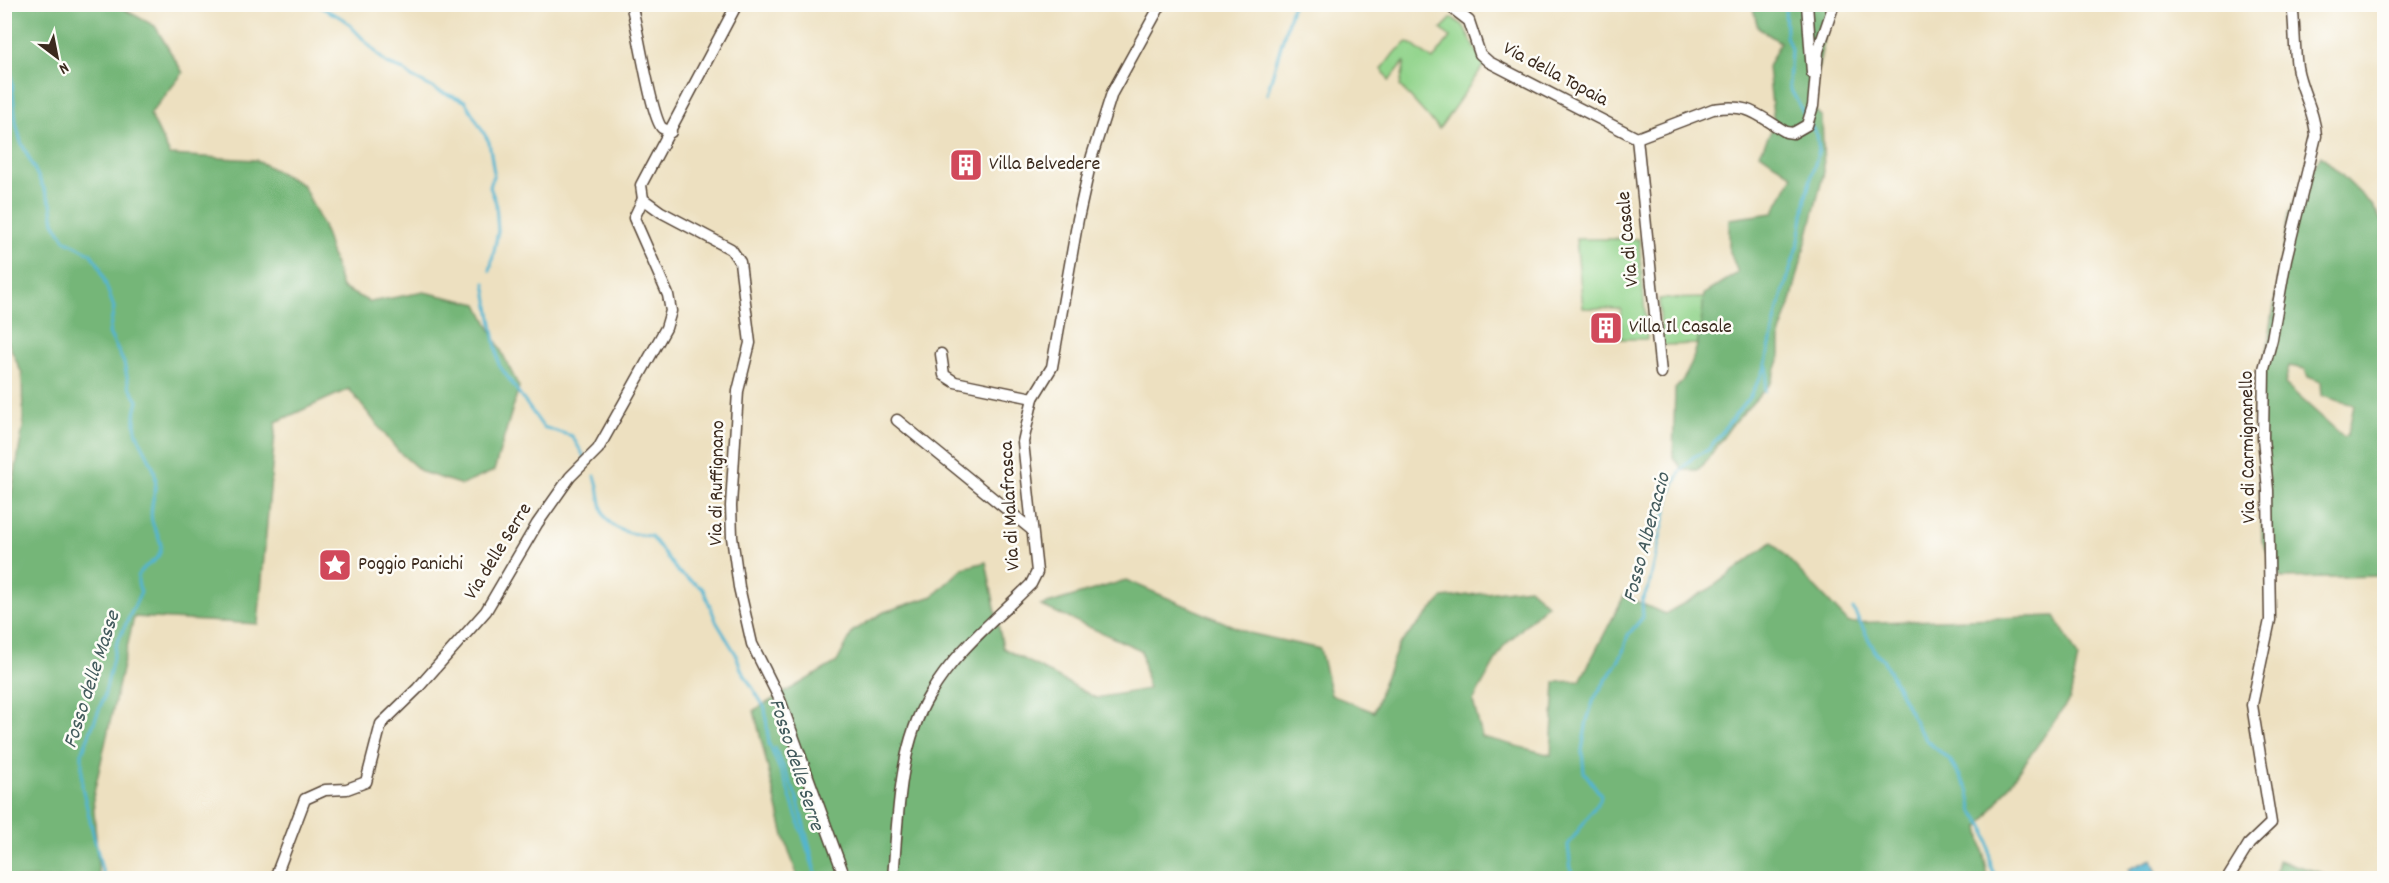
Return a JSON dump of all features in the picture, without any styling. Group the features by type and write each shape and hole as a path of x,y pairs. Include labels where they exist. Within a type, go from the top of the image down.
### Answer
{"street":[{"path":"631,4 645,58 655,116 662,128 671,132"},
{"path":"643,199 641,185 737,4"},
{"name":"Via di Malafrasca","path":"893,879 899,798 918,720 928,696 948,668 977,635 1030,584 1037,572 1023,442 1033,398 1052,367 1078,219 1092,156 1112,93 1161,4"},
{"name":"Via della Topaia","path":"1446,4 1469,21 1480,54 1489,62 1638,138"},
{"path":"1807,4 1809,54 1815,87"},
{"path":"1638,138 1713,109 1726,107 1746,107 1782,130 1792,133 1807,125 1813,106 1818,51 1834,4"},
{"name":"Via di Carmignanello","path":"2228,879 2249,843 2271,822 2252,705 2270,620 2268,490 2263,438 2264,369 2272,339 2286,259 2316,136 2315,120 2303,92 2297,66 2292,4"},
{"name":"Via di Casale","path":"1638,138 1661,373"},
{"name":"Via delle Serre","path":"275,879 305,799 325,790 347,789 366,782 381,724 417,689 486,611 537,524 570,477 598,449 666,328 671,311 668,295 634,218 643,199"},
{"name":"Via di Ruffignano","path":"643,199 661,212 730,249 740,262 750,344 738,391 731,506 732,537 739,587 752,644 780,700 845,879"},
{"path":"940,354 944,375 956,382 1033,398"},
{"path":"897,420 1032,530"}],"green space":[{"path":"5,4 116,5 155,26 183,73 150,114 170,155 256,160 303,185 323,226 342,288 370,302 424,292 478,304 519,387 494,471 462,485 422,472 398,451 349,389 276,422 258,624 134,617 93,797 99,878 5,878 4,537 23,427 22,374 4,333"},
{"path":"1752,5 1834,5 1828,19 1811,106 1822,117 1824,172 1790,305 1780,333 1780,357 1771,383 1731,426 1704,464 1697,470 1683,470 1673,457 1675,389 1689,370 1697,345 1704,294 1738,273 1729,249 1729,219 1773,213 1793,176 1760,153 1774,125 1768,67 1780,42 1758,28"},
{"path":"1452,18 1463,25 1484,65 1439,129 1400,86 1405,61 1389,81 1382,69 1394,53 1408,42 1433,60 1450,37 1441,29"},
{"path":"2321,155 2372,205 2384,225 2384,576 2281,578 2262,541 2258,411 2288,214","holes":["2289,366 2305,369 2308,377 2321,382 2322,396 2354,405 2348,434 2344,437 2285,384"]},
{"path":"1576,239 1639,239 1647,339 1621,339 1621,309 1583,308"},
{"path":"1708,298 1702,344 1662,345 1659,299"},
{"path":"1772,542 1849,623 2055,616 2078,657 2070,699 1979,828 1988,878 798,878 784,836 754,710 837,662 853,631 884,612 933,596 963,568 986,562 1003,648 1096,698 1148,689 1141,650 1041,606 1126,580 1249,633 1320,649 1331,695 1374,712 1399,645 1443,598 1529,588 1547,604 1504,646 1473,701 1482,737 1551,755 1555,682 1580,681 1624,596 1665,614 1711,588"},
{"path":"2278,860 2325,874 2326,878 2274,878"}],"water":[{"path":"2152,859 2159,878 2132,878 2129,869"}],"waterway":[{"name":"Fosso delle Serre","path":"314,4 344,19 387,64 404,70 410,76 441,92 465,101 489,142 494,173 490,187 496,203 498,231 490,271"},
{"path":"1267,94 1293,4"},
{"name":"Fosso Alberaccio","path":"1785,4 1786,36 1791,49 1789,86 1806,118"},
{"name":"Fosso delle Masse","path":"4,5 16,123 21,142 51,203 54,222 65,240 90,253 99,265 114,308 109,333 124,363 129,386 138,401 135,412 136,430 155,476 151,515 161,547 156,559 138,575 141,592 116,645 104,697 82,753 82,787 104,878"},
{"name":"Fosso Alberaccio","path":"1572,878 1568,845 1600,800 1601,795 1584,772 1582,751 1587,720 1594,699 1622,655 1628,635 1643,617 1642,600 1649,586 1670,494 1680,472 1693,457 1708,450 1751,395 1765,368 1777,313 1799,241 1807,192 1819,150 1817,135 1811,126"},
{"name":"Fosso delle Serre","path":"485,283 499,365 543,427 572,436 585,458"},
{"path":"1765,391 1768,366"},
{"name":"Fosso delle Serre","path":"595,476 604,515 609,522 628,533 651,536 678,572 703,589 717,623 765,708 769,744 786,784 817,878"},
{"path":"1853,609 1877,655 1883,659 1918,728 1927,741 1950,760 1968,789 1973,812 1984,826 1991,867 1996,878"},
{"path":"775,748 797,798 815,868"}],"place":[{"name":"Villa Belvedere","path":"966,165"},
{"name":"Villa Il Casale","path":"1606,328"},
{"name":"Poggio Panichi","path":"335,565"}]}
